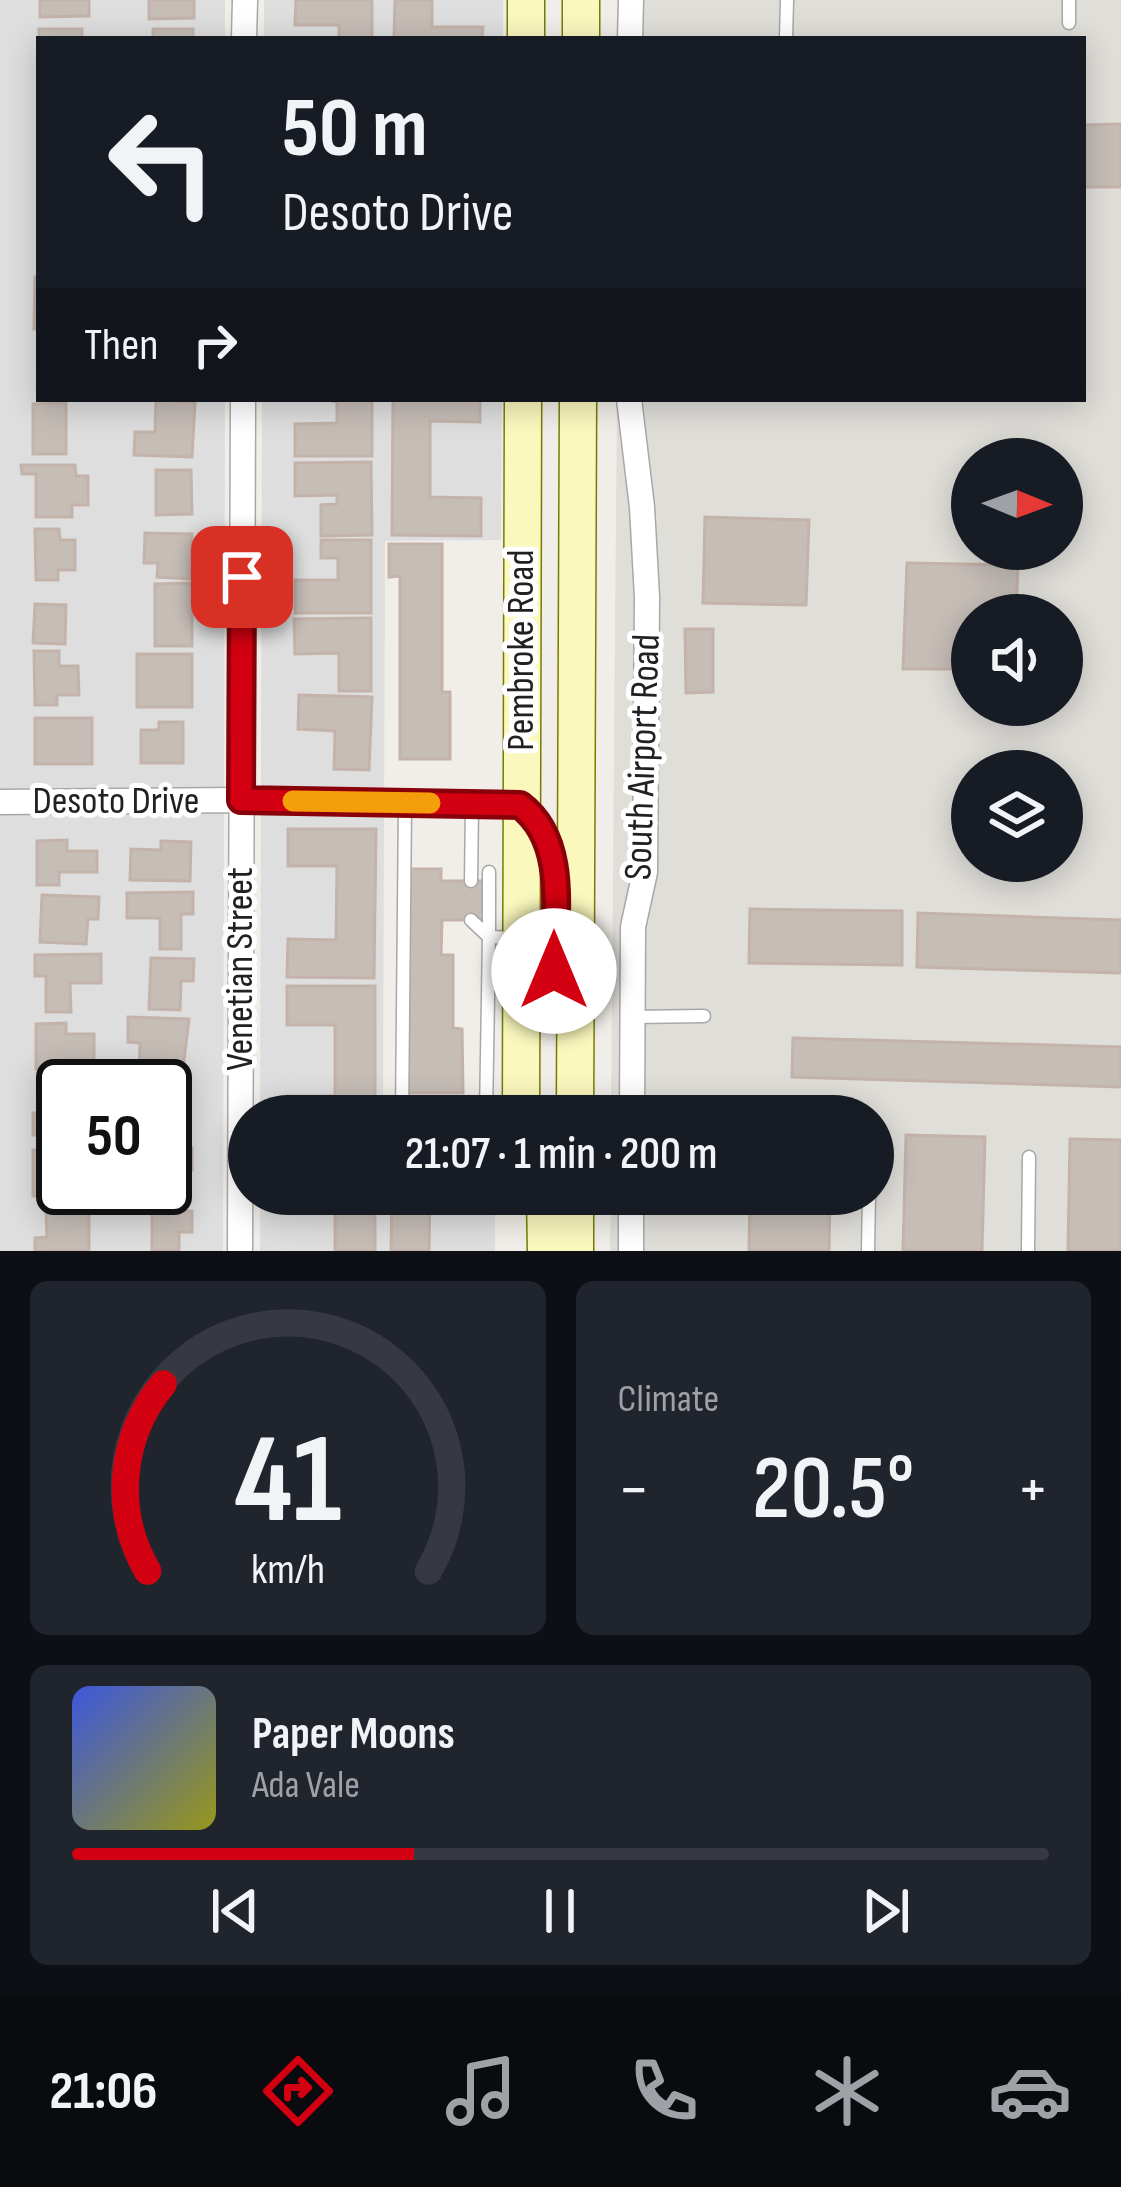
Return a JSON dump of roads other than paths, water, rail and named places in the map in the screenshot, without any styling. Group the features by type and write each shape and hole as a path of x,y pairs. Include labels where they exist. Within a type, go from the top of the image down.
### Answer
{"main road":[{"path":"526,0 526,36"},
{"path":"581,0 581,36"},
{"name":"Pembroke Road","path":"518,1095 504,1010 505,872 520,805 523,402"},
{"name":"Pembroke Road","path":"572,1095 578,402"},
{"path":"520,805 539,819 551,848 553,1067 564,1095"},
{"path":"521,1215 522,1251"},
{"path":"545,1215 545,1251"},
{"path":"575,1215 575,1251"}],"street":[{"path":"244,0 244,36"},
{"path":"630,36 631,0"},
{"name":"Venetian Street","path":"239,1251 243,402"},
{"name":"South Airport Road","path":"629,402 642,507 646,597 645,872 633,927 632,1095"},
{"name":"Desoto Drive","path":"0,802 520,805"},
{"path":"631,1215 631,1251"}],"lane":[{"path":"785,36 787,0"},
{"path":"1069,23 1070,0"},
{"path":"402,1095 405,803"},
{"path":"472,804 471,876 505,872"},
{"path":"471,920 505,938"},
{"path":"490,1095 504,1010"},
{"path":"632,1017 704,1016"},
{"path":"1028,1251 1029,1156"},
{"path":"868,1251 869,1215"}]}
